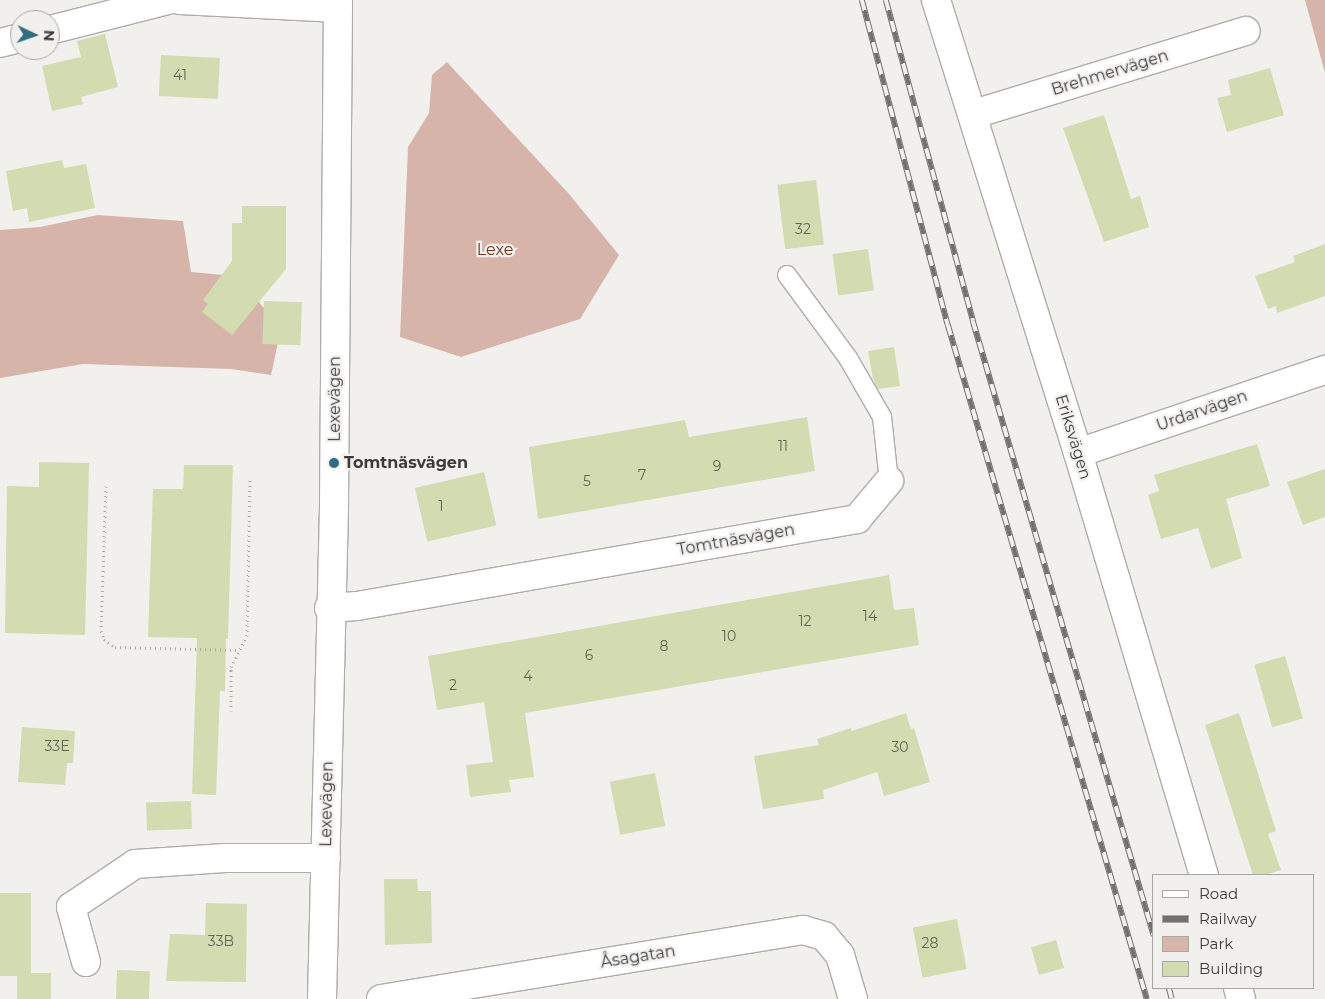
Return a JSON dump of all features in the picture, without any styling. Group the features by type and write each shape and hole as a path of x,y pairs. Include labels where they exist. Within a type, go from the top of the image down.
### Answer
{"street":[{"path":"60,27 168,0"},
{"path":"180,0 338,4"},
{"name":"Eriksvägen","path":"936,0 974,114 1078,453 1204,874"},
{"name":"Lexevägen","path":"322,999 329,608 334,479 338,4"},
{"name":"Brehmervägen","path":"974,114 1246,32"},
{"name":"Urdarvägen","path":"1078,453 1325,370"},
{"name":"Tomtnäsvägen","path":"329,608 367,604 858,519 889,481"},
{"name":"Lexevägen","path":"86,962 71,907 135,864 225,858 326,858"},
{"name":"Åsagatan","path":"381,999 803,930 824,936 840,955 853,999"}],"lane":[{"path":"787,275 848,358 882,417 889,481"}],"path":[{"path":"231,711 231,667 238,650 247,636 250,477"},
{"path":"106,486 101,631 104,640 115,646 238,650"}],"green space":[{"path":"1305,0 1325,0 1325,73"},
{"name":"Lexe","path":"447,62 569,194 619,255 580,319 461,357 400,337 408,147 429,113 432,75"},
{"path":"98,215 183,221 191,272 245,277 261,305 282,324 271,375 231,369 83,364 0,378 0,230 40,227"}],"building":[{"path":"105,34 118,87 81,97 83,104 52,111 42,66 81,57 77,41"},
{"path":"161,55 220,58 218,99 159,96"},
{"path":"1270,68 1284,115 1227,132 1217,98 1231,95 1228,80"},
{"path":"1104,115 1131,199 1140,196 1149,227 1104,242 1063,128"},
{"path":"62,160 64,168 86,164 95,208 29,222 27,208 13,211 6,171"},
{"path":"816,180 824,245 785,249 777,185"},
{"path":"242,206 286,206 286,269 232,335 202,312 208,304 203,300 232,261 232,223 242,223"},
{"path":"1325,244 1325,296 1277,313 1276,306 1268,309 1255,276 1295,262 1293,256"},
{"path":"868,249 874,291 838,296 832,254"},
{"path":"264,301 302,302 300,345 262,344"},
{"path":"894,347 900,386 878,389 873,379 868,351"},
{"path":"807,417 815,471 538,519 529,447 685,420 689,437"},
{"path":"1257,444 1270,486 1226,499 1242,558 1211,569 1198,528 1161,539 1148,495 1159,491 1154,475"},
{"path":"39,462 89,463 85,635 5,633 7,486 39,487"},
{"path":"184,465 233,465 228,639 226,639 225,691 220,691 216,795 192,794 197,638 148,637 153,489 183,489"},
{"path":"1325,469 1325,517 1303,525 1287,482"},
{"path":"484,472 496,526 427,542 415,488"},
{"path":"889,575 894,610 914,608 919,645 525,713 534,777 509,780 511,792 470,797 466,765 493,762 484,702 437,710 428,656"},
{"path":"1285,656 1303,718 1272,727 1254,665"},
{"path":"906,713 911,729 914,728 930,782 884,796 877,772 823,790 824,799 763,809 754,756 819,745 817,739 851,728 852,731"},
{"path":"1239,713 1276,831 1268,834 1281,870 1268,874 1253,874 1205,725"},
{"path":"22,727 75,731 73,763 67,763 65,785 18,782"},
{"path":"655,773 665,826 620,835 610,782"},
{"path":"191,801 192,829 147,831 146,803"},
{"path":"384,879 417,879 418,891 431,891 432,943 385,945"},
{"path":"0,893 31,893 31,973 51,973 51,999 17,999 17,976 0,976"},
{"path":"206,903 247,904 246,982 166,981 170,934 205,935"},
{"path":"957,919 967,969 923,978 913,928"},
{"path":"1056,940 1064,968 1039,975 1031,947"},
{"path":"117,970 150,971 149,999 116,999"}],"railway":[{"path":"862,0 948,325 1147,999"},
{"path":"886,0 973,321 1152,929"},
{"path":"1169,989 1172,999"}],"place":[{"name":"Tomtnäsvägen","path":"334,463"}]}
